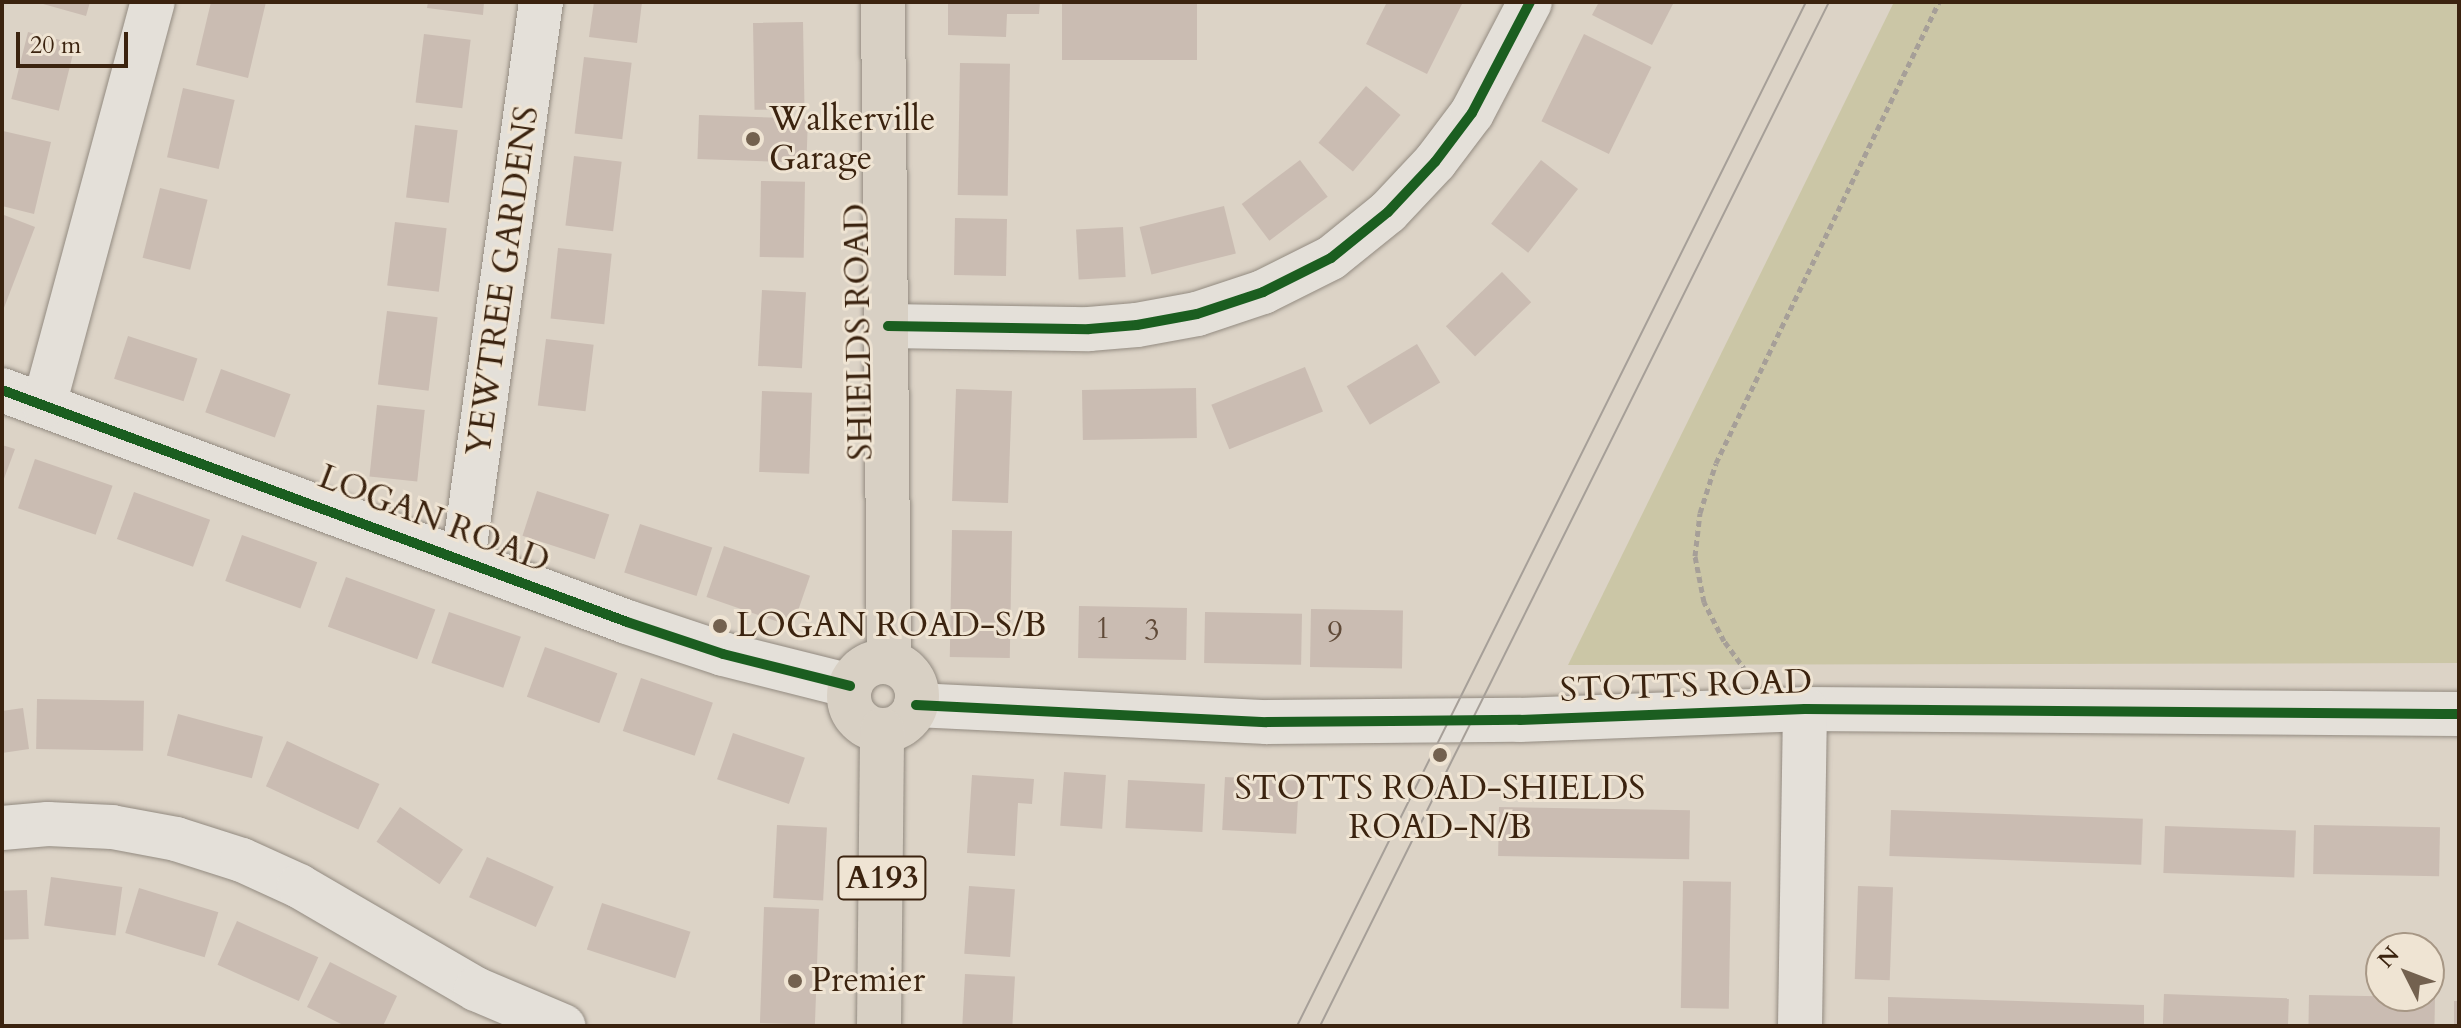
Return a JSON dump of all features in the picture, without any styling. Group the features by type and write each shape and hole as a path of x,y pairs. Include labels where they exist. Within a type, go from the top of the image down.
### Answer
{"main road":[{"name":"SHIELDS ROAD","path":"883,2 889,662"},
{"path":"889,662 904,669 913,681 899,718 865,725 856,717 848,697 850,686 865,666 889,662"},
{"name":"A193","path":"879,1026 899,718"}],"street":[{"path":"44,405 153,2"},
{"name":"YEWTREE GARDENS","path":"463,560 541,2"},
{"path":"888,326 1089,329 1137,325 1197,314 1263,292 1331,258 1388,212 1435,162 1472,113 1530,2"},
{"name":"LOGAN ROAD","path":"2,390 723,654 850,686"},
{"path":"1790,710 1800,1026"},
{"name":"STOTTS ROAD","path":"899,718 1267,722 1520,720 1790,710 2459,714"},
{"path":"2,828 48,824 112,827 176,839 242,860 299,886 476,989 563,1026"}],"path":[{"path":"1790,710 1724,641 1704,602 1695,556 1700,513 1716,463 1939,2"}],"shaded area":[{"path":"1894,2 2459,2 2459,663 1568,665"}],"building":[{"path":"36,2 90,2 86,16"},
{"path":"211,2 266,2 248,78 196,65"},
{"path":"428,2 484,2 483,15 427,8"},
{"path":"594,2 642,2 637,43 589,37"},
{"path":"948,2 1040,2 1039,14 1007,14 1006,37 948,35"},
{"path":"1062,2 1197,2 1197,60 1062,60"},
{"path":"1387,2 1463,2 1427,74 1366,44"},
{"path":"1599,2 1674,2 1652,45 1592,15"},
{"path":"803,22 805,109 755,110 753,23"},
{"path":"28,32 76,44 59,111 11,99"},
{"path":"424,34 471,40 462,108 416,102"},
{"path":"1584,34 1651,67 1609,154 1541,121"},
{"path":"584,57 632,63 622,139 575,133"},
{"path":"960,63 1010,64 1008,196 958,195"},
{"path":"1366,86 1400,115 1353,172 1318,143"},
{"path":"183,88 235,100 219,169 167,157"},
{"name":"Walkerville Garage","path":"699,115 808,119 806,163 697,159"},
{"path":"415,125 458,130 449,203 406,197"},
{"path":"3,131 51,142 34,214 2,206"},
{"path":"574,156 622,162 613,231 565,225"},
{"path":"1300,160 1328,197 1269,241 1242,204"},
{"path":"1541,160 1578,189 1528,253 1491,224"},
{"path":"761,181 805,182 804,258 760,257"},
{"path":"160,188 208,200 190,270 143,258"},
{"path":"1224,206 1236,254 1151,275 1140,227"},
{"path":"4,215 35,227 2,313 2,220"},
{"path":"955,218 1007,219 1006,276 954,275"},
{"path":"395,222 447,228 439,292 387,286"},
{"path":"1123,227 1126,277 1079,279 1076,229"},
{"path":"558,248 612,254 604,324 551,319"},
{"path":"1502,272 1531,302 1475,356 1446,326"},
{"path":"762,290 806,292 802,368 758,366"},
{"path":"387,311 438,317 429,391 378,384"},
{"path":"128,336 197,359 184,401 114,379"},
{"path":"546,339 594,345 585,411 538,406"},
{"path":"1417,344 1440,383 1370,425 1347,386"},
{"path":"1305,367 1323,412 1229,449 1211,405"},
{"path":"221,369 291,394 275,438 205,412"},
{"path":"1196,388 1197,438 1083,440 1082,390"},
{"path":"956,389 1012,391 1008,503 952,501"},
{"path":"762,391 812,393 809,474 759,472"},
{"path":"377,405 425,410 417,482 369,477"},
{"path":"2,445 15,449 2,484"},
{"path":"35,459 113,486 96,535 18,508"},
{"path":"537,491 609,514 595,559 522,536"},
{"path":"134,492 210,520 193,567 117,539"},
{"path":"640,524 712,547 697,596 624,573"},
{"path":"952,530 1012,531 1010,658 950,657"},
{"path":"242,535 317,562 300,608 225,581"},
{"path":"724,546 810,576 792,627 706,597"},
{"path":"346,577 435,609 417,659 328,627"},
{"path":"1079,606 1187,608 1186,660 1078,658"},
{"path":"1311,609 1403,611 1402,669 1310,667"},
{"path":"449,612 521,637 503,688 431,663"},
{"path":"1205,612 1302,614 1301,665 1204,663"},
{"path":"545,647 617,673 599,723 527,697"},
{"path":"641,678 713,703 695,756 623,731"},
{"path":"37,699 144,701 143,751 36,749"},
{"path":"23,708 29,749 2,753 2,711"},
{"path":"178,714 263,737 252,778 167,756"},
{"path":"733,733 805,758 789,804 717,779"},
{"path":"287,741 379,784 358,829 266,786"},
{"path":"1064,772 1106,775 1102,829 1060,826"},
{"path":"972,775 1034,779 1032,804 1018,803 1015,856 967,853"},
{"path":"1225,777 1299,781 1296,834 1222,830"},
{"path":"1128,780 1205,784 1202,832 1125,828"},
{"path":"400,807 463,849 440,884 377,842"},
{"path":"1499,807 1690,810 1689,859 1498,856"},
{"path":"1891,810 2143,819 2141,865 1889,856"},
{"path":"777,825 827,828 823,901 773,898"},
{"path":"2314,825 2440,827 2439,876 2313,874"},
{"path":"2165,826 2296,831 2294,878 2163,873"},
{"path":"487,857 554,887 536,927 469,897"},
{"path":"51,877 122,887 115,936 44,926"},
{"path":"1683,881 1731,882 1729,1009 1681,1008"},
{"path":"969,886 1015,889 1010,957 964,954"},
{"path":"1858,886 1893,887 1890,980 1855,979"},
{"path":"139,888 218,912 205,957 125,933"},
{"path":"27,890 29,939 4,940 2,891"},
{"path":"602,903 690,932 675,978 587,950"},
{"path":"764,907 819,909 815,1025 760,1023"},
{"path":"237,921 318,957 299,1001 217,965"},
{"path":"330,962 397,996 383,1026 345,1026 307,1007"},
{"path":"965,974 1015,977 1012,1026 962,1026"},
{"path":"2164,994 2289,998 2288,1026 2163,1026"},
{"path":"2309,995 2365,996 2365,1012 2435,1012 2434,1026 2308,1026"},
{"path":"1888,997 2144,1005 2144,1026 1888,1026"},
{"path":"2454,1001 2459,1001 2459,1026 2454,1026"}],"tram line":[{"path":"1297,1026 1806,2"},
{"path":"1320,1026 1829,2"}],"cycle path":[{"path":"888,326 1089,329 1137,325 1197,314 1263,292 1331,258 1388,212 1435,162 1472,113 1530,2"},
{"path":"2,390 627,622 723,654 850,686"},
{"path":"916,705 1267,722 1520,720 1805,709 2459,714"}],"place":[{"name":"Walkerville Garage","path":"753,139"},
{"name":"LOGAN ROAD-S/B","path":"720,626"},
{"name":"STOTTS ROAD-SHIELDS ROAD-N/B","path":"1440,755"},
{"name":"Premier","path":"795,981"}]}
